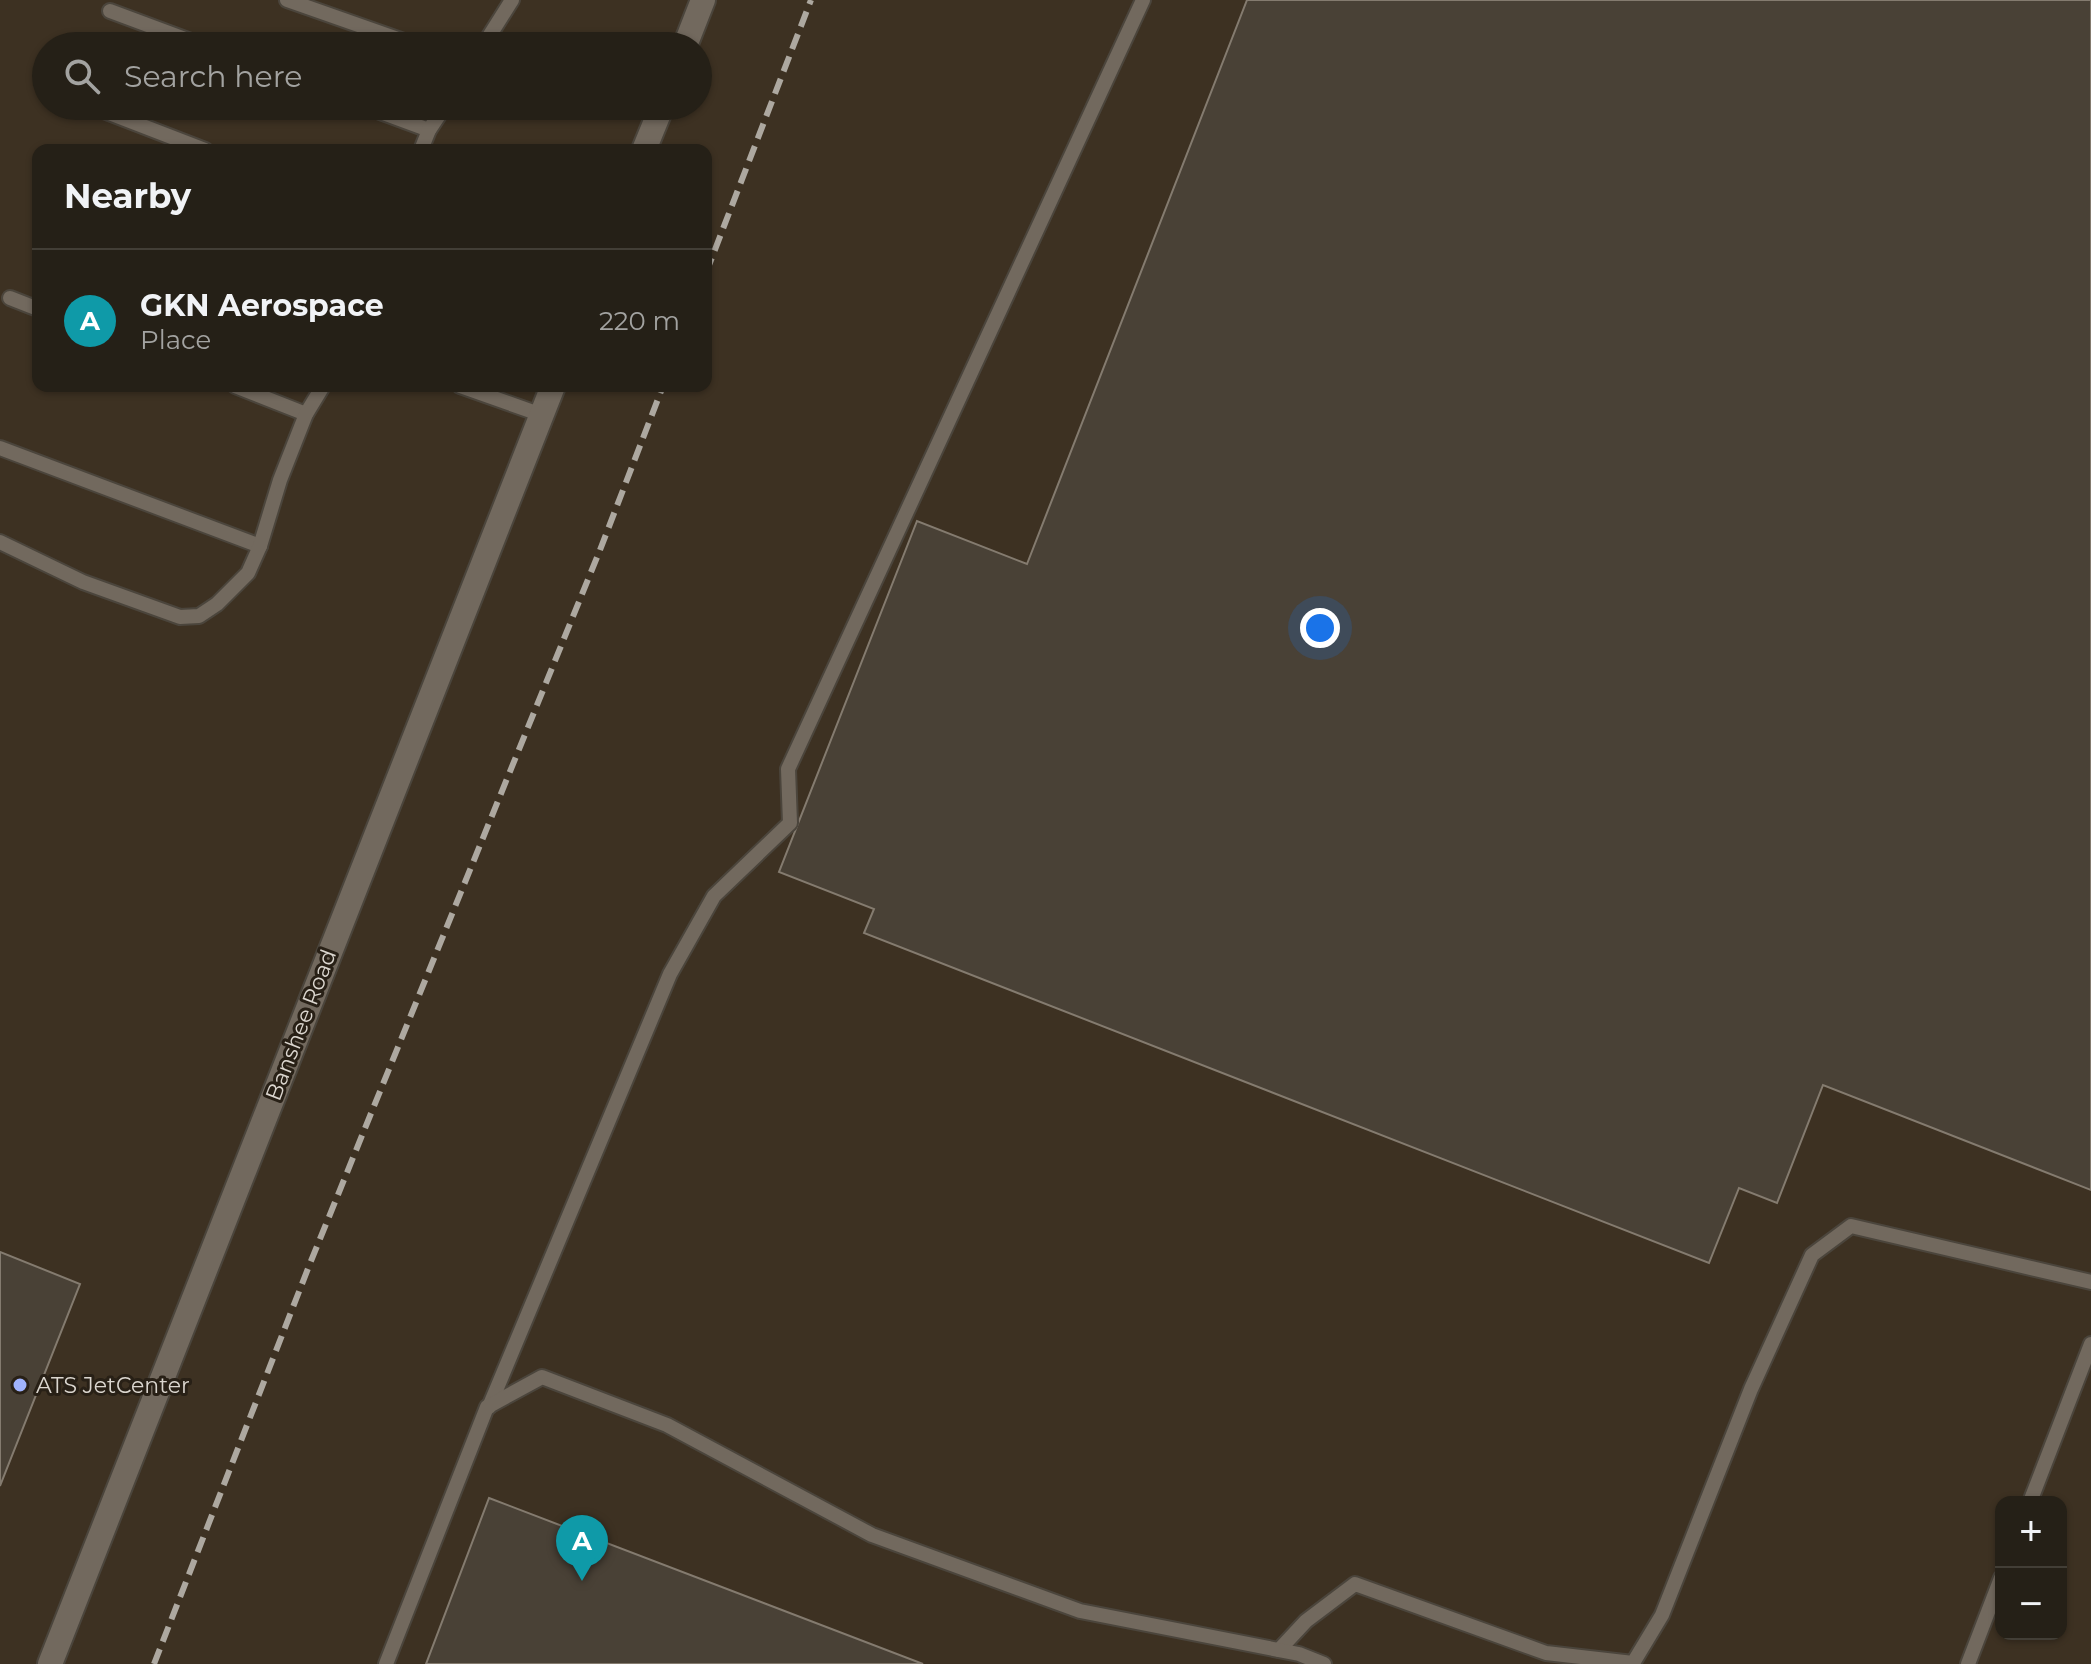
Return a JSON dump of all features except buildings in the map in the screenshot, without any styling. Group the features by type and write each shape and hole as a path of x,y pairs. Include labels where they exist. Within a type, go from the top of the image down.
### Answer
{"street":[{"path":"690,32 703,0"},
{"path":"646,144 656,120"},
{"name":"Banshee Road","path":"50,1664 551,392"}],"lane":[{"path":"287,0 378,32"},
{"path":"492,32 512,0"},
{"path":"386,1664 489,1407 670,974 714,896 790,823 788,769 1143,0"},
{"path":"110,11 166,32"},
{"path":"127,120 189,144"},
{"path":"402,120 429,130"},
{"path":"423,144 436,120"},
{"path":"10,298 32,307"},
{"path":"250,392 306,414"},
{"path":"0,542 83,582 180,617 199,616 217,604 248,573 306,414 319,392"},
{"path":"477,392 542,415"},
{"path":"0,448 260,546"},
{"path":"1279,1650 1306,1621 1355,1584 1546,1653 1633,1663 1662,1615 1751,1389 1812,1255 1851,1226 2091,1282"},
{"path":"2032,1496 2091,1344"},
{"path":"489,1407 542,1377 667,1425 872,1535 1080,1611 1299,1654 1324,1664"},
{"path":"1968,1664 1995,1594"}],"shaded area":[{"path":"0,0 2091,0 2091,1664 0,1664"}],"railway":[{"path":"712,257 811,0"},
{"path":"154,1664 309,1266 600,550 661,392"}],"place":[{"name":"ATS JetCenter","path":"20,1385"},
{"name":"GKN Aerospace","path":"582,1581"}]}
